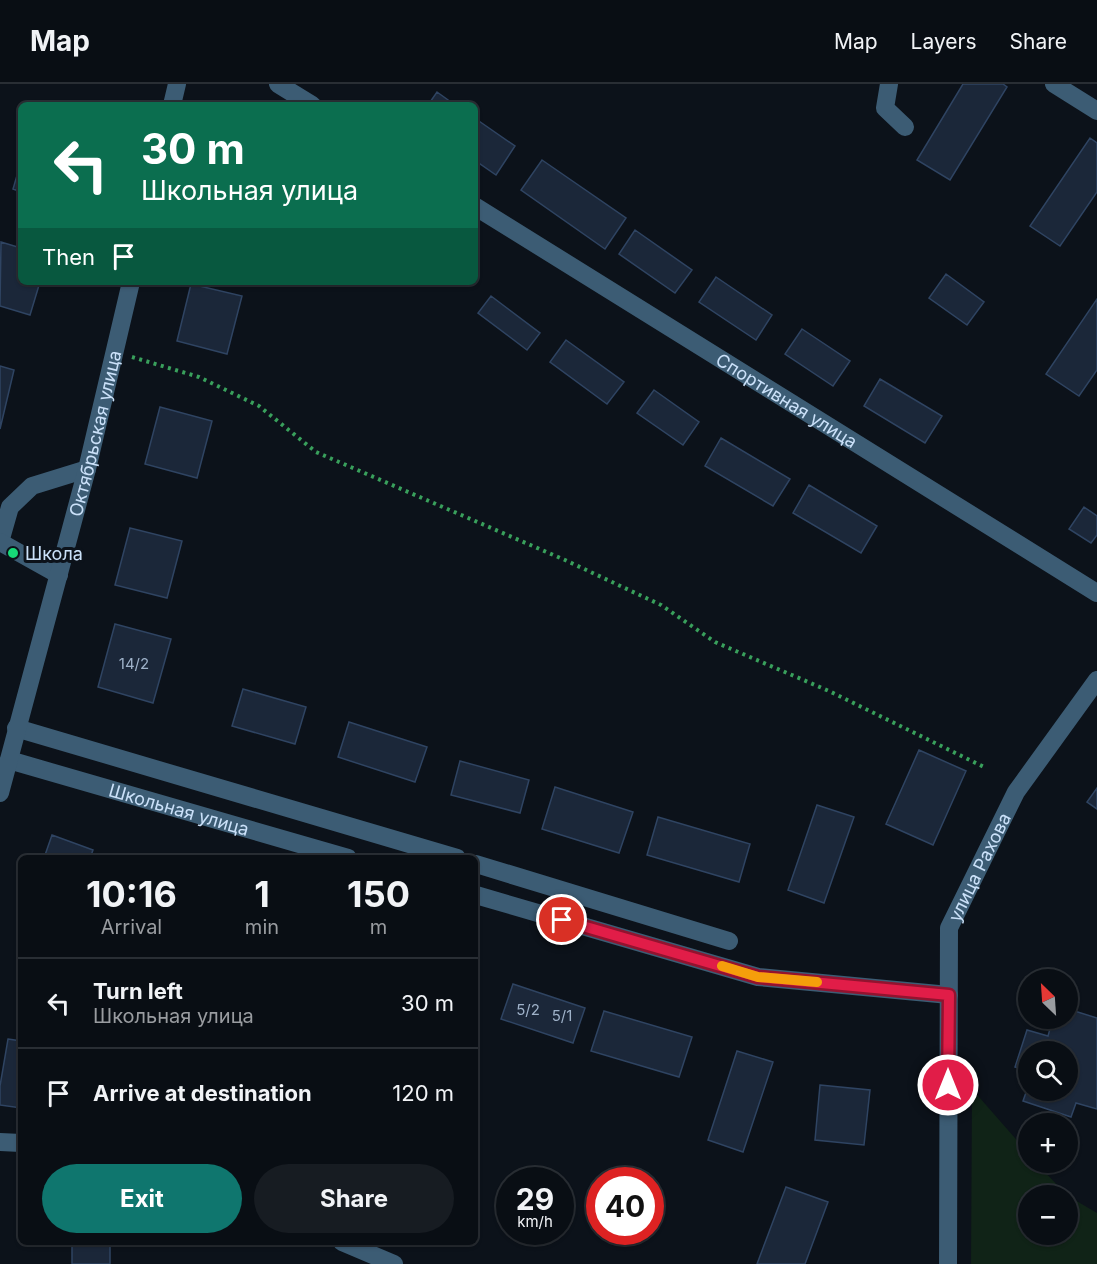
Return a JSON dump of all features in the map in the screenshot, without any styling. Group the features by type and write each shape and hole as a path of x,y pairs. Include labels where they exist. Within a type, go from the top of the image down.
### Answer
{"street":[{"path":"173,102 177,84"},
{"path":"278,84 307,102"},
{"path":"889,84 885,108 905,127"},
{"path":"1054,84 1097,111"},
{"name":"Спортивная улица","path":"478,208 1097,593"},
{"name":"Октябрьская улица","path":"0,793 87,469 130,285"},
{"path":"59,575 0,542 10,507 32,486 87,469"},
{"name":"улица Рахова","path":"948,1264 949,928 1016,792 1097,680"},
{"path":"16,728 447,855"},
{"name":"Школьная улица","path":"9,760 338,855"},
{"path":"478,865 729,941"},
{"path":"478,896 758,977 949,995"},
{"path":"0,1142 18,1143"},
{"path":"349,1245 393,1264"}],"path":[{"path":"114,351 199,377 259,406 316,452 566,560 661,605 715,642 829,691 986,768"}],"green space":[{"path":"972,1089 1018,1141 1018,1173 1046,1173 1057,1185 1018,1185 1018,1245 1078,1245 1078,1202 1097,1213 1097,1264 971,1264"}],"building":[{"path":"963,84 1003,84 1007,87 950,180 917,160"},
{"path":"437,92 451,102 430,102"},
{"path":"478,120 515,146 496,175 478,162"},
{"path":"1090,138 1097,143 1097,192 1060,246 1030,226"},
{"path":"542,160 626,218 605,249 521,190"},
{"path":"18,172 18,191 13,189"},
{"path":"635,230 692,270 675,293 619,254"},
{"path":"1,242 18,247 18,285 39,285 30,315 0,306"},
{"path":"946,274 984,302 967,325 929,298"},
{"path":"716,277 772,315 756,340 699,302"},
{"path":"191,285 242,296 227,354 177,341"},
{"path":"491,296 540,333 527,350 478,313"},
{"path":"1097,299 1097,370 1079,396 1046,374"},
{"path":"802,329 850,361 833,386 785,354"},
{"path":"566,340 624,382 607,404 550,362"},
{"path":"0,366 14,370 0,429"},
{"path":"880,379 942,416 925,443 864,406"},
{"path":"654,390 699,422 683,445 637,413"},
{"path":"160,407 212,421 197,478 145,464"},
{"path":"721,438 790,479 773,506 705,466"},
{"path":"809,485 877,526 861,553 793,513"},
{"path":"1084,507 1097,516 1097,535 1091,543 1069,529"},
{"path":"130,528 182,541 167,598 115,585"},
{"path":"115,624 171,639 153,703 98,687"},
{"path":"243,689 306,707 295,744 232,726"},
{"path":"349,722 427,747 415,782 338,757"},
{"path":"919,750 966,771 933,845 886,824"},
{"path":"460,761 529,780 520,813 451,795"},
{"path":"555,787 633,812 619,853 542,829"},
{"path":"1097,788 1097,809 1087,802"},
{"path":"817,805 854,817 824,903 788,890"},
{"path":"658,817 750,844 739,882 647,855"},
{"path":"52,835 93,850 91,855 45,855"},
{"path":"513,984 585,1008 573,1043 501,1019"},
{"path":"604,1011 692,1037 679,1077 591,1051"},
{"path":"1078,1012 1097,1018 1097,1109 1076,1103 1072,1113 1059,1113 1023,1101 1078,1101 1078,1041 1023,1041 1027,1030 1048,1036 1050,1029 1078,1029"},
{"path":"8,1039 18,1041 18,1108 0,1105 0,1086"},
{"path":"737,1051 773,1062 743,1152 708,1140"},
{"path":"820,1085 870,1090 864,1145 815,1140"},
{"path":"786,1187 828,1202 805,1264 757,1264"},
{"path":"72,1245 110,1245 110,1264 72,1264"}],"slow traffic":[{"path":"722,966 758,977 817,982"}],"place":[{"name":"Школа","path":"13,553"}],"route":[{"path":"562,920 758,977 949,995 948,1085"}]}
